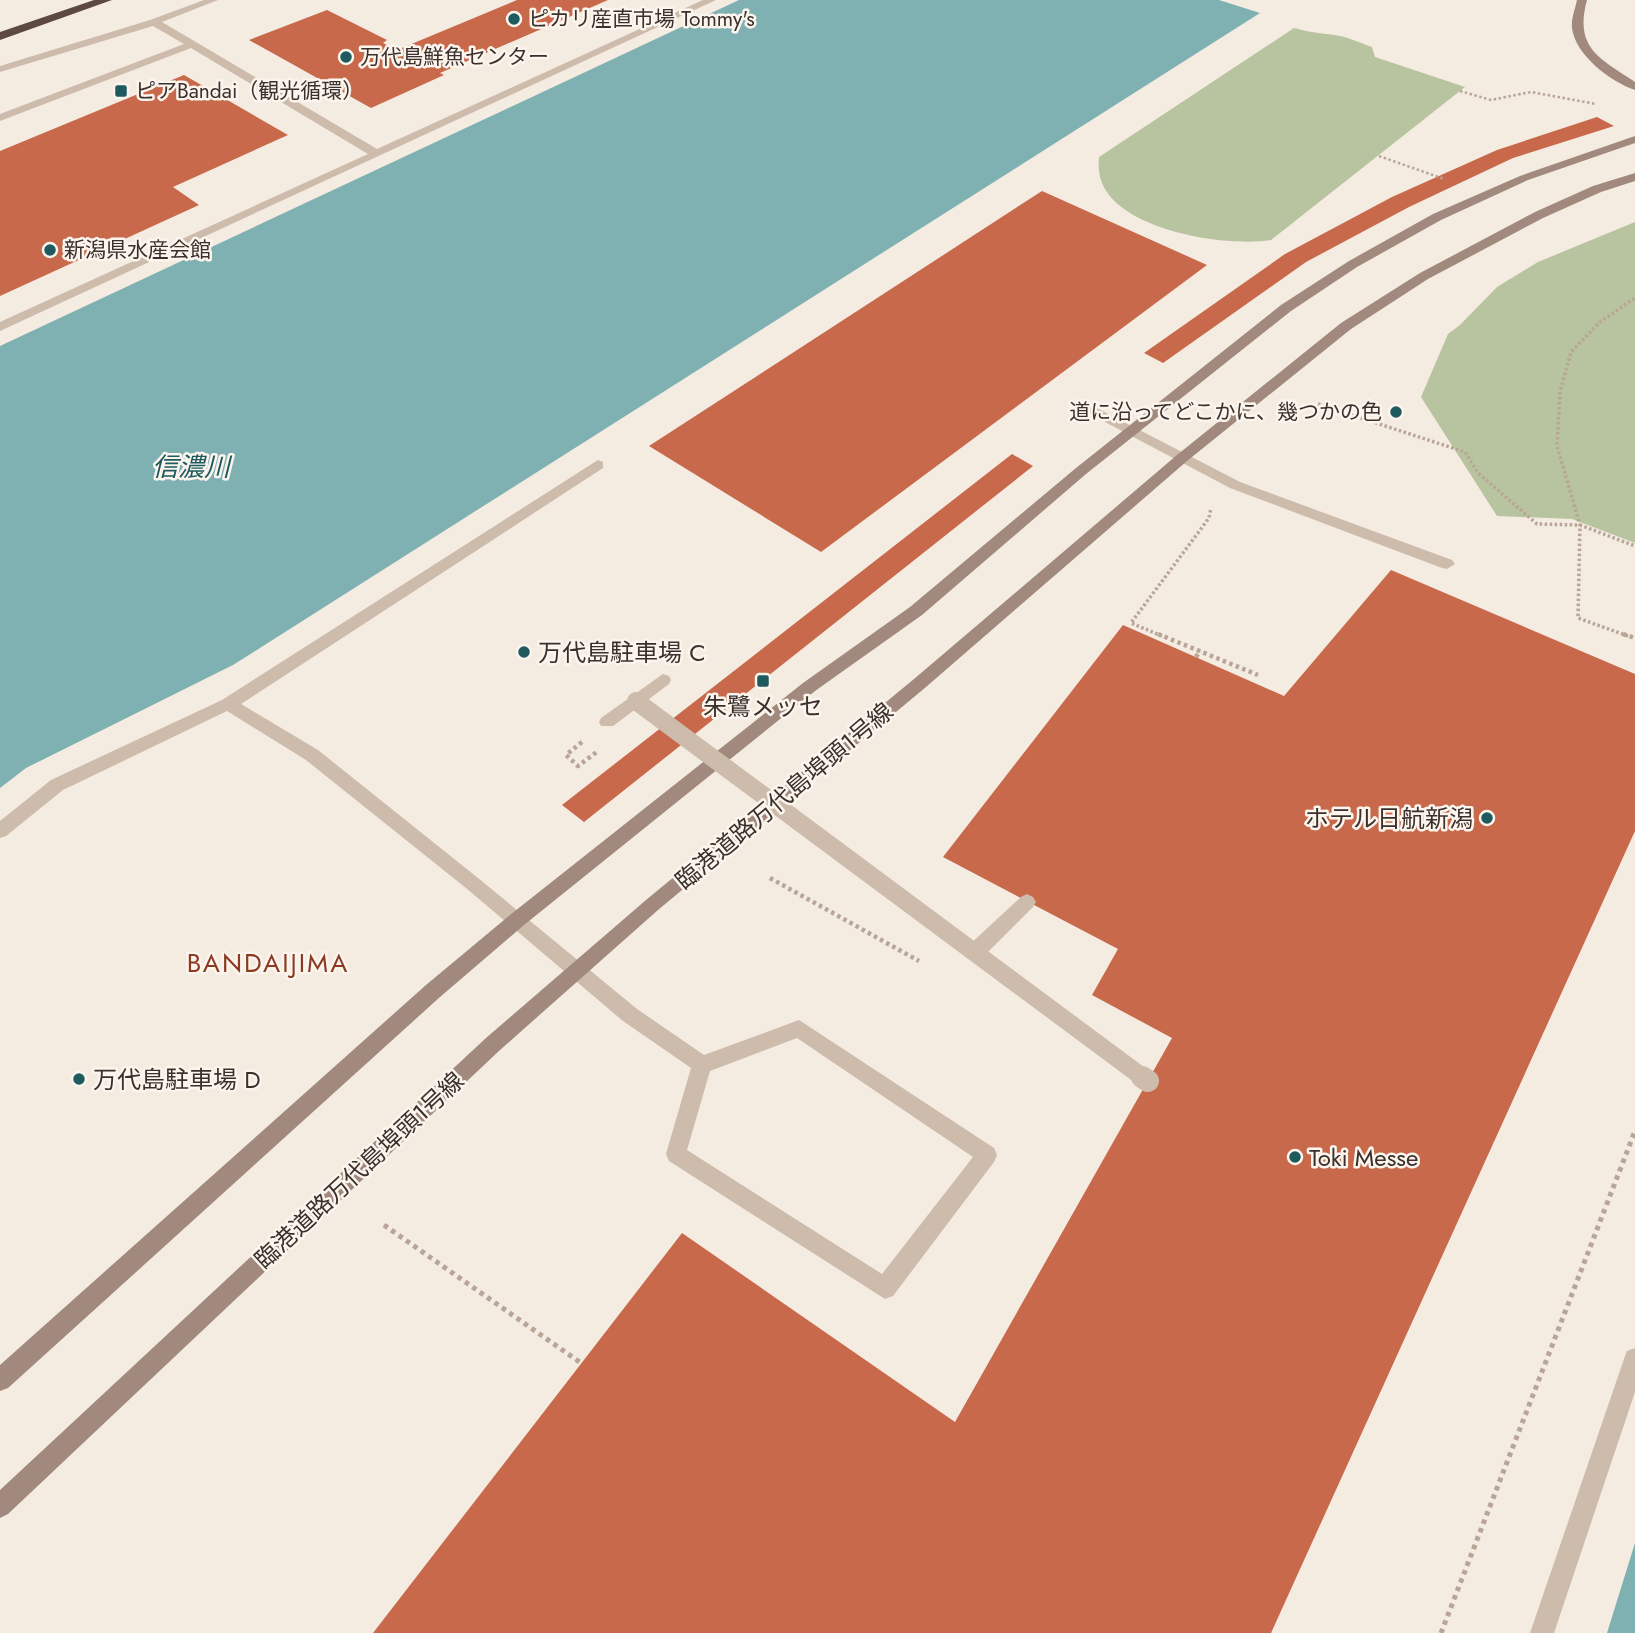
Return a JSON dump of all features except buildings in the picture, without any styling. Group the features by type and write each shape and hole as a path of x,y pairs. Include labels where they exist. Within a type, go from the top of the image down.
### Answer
{"highway":[{"path":"0,36 106,0"}],"street":[{"path":"0,69 154,22 213,0"},
{"path":"0,327 711,0"},
{"path":"1582,0 1576,25 1580,38 1591,54 1635,87"},
{"path":"154,22 375,153"},
{"path":"0,118 133,69 190,44"},
{"path":"0,1380 433,991 517,920 809,687 916,611 1132,431 1286,308 1363,258 1437,217 1524,178 1635,139"},
{"name":"臨港道路万代島埠頭1号線","path":"0,1506 493,1044 1125,510 1182,458 1346,326 1424,276 1539,215 1635,177"},
{"path":"1091,409 1235,485 1447,564"},
{"path":"0,831 57,785 228,704 598,465"},
{"path":"607,722 663,680"},
{"path":"636,701 1148,1081"},
{"path":"228,704 312,755 630,1015 702,1065"},
{"path":"975,952 1027,902"},
{"path":"799,1029 987,1155 885,1288 676,1154 702,1065 799,1029"},
{"path":"1542,1633 1635,1359"}],"path":[{"path":"1460,91 1491,100 1531,92 1601,105"},
{"path":"1379,156 1448,181"},
{"path":"1635,298 1600,322 1571,352 1560,392 1557,446 1580,525 1578,618 1635,638"},
{"path":"1318,404 1465,452 1478,473 1537,524 1580,525 1635,546"},
{"path":"1211,507 1209,518 1131,622 1258,675"},
{"path":"1196,657 1200,651"},
{"path":"1441,1633 1635,1131"},
{"path":"384,1225 581,1363"}],"green space":[{"path":"1294,28 1348,38 1372,47 1375,57 1465,87 1271,240 1230,241 1181,233 1135,216 1118,204 1101,181 1099,157"},
{"path":"1635,222 1635,543 1572,519 1497,516 1421,397 1448,334 1497,287 1538,262"}],"water":[{"name":"信濃川","path":"739,0 1219,0 1260,13 233,665 26,768 0,788 0,346"},
{"path":"1635,1543 1635,1633 1607,1633"}],"place":[{"name":"ピカリ産直市場 Tommy's","path":"514,19"},
{"name":"万代島鮮魚センター","path":"346,57"},
{"name":"ピアBandai（観光循環）","path":"121,91"},
{"name":"新潟県水産会館","path":"50,250"},
{"name":"道に沿ってどこかに、幾つかの色","path":"1396,412"},
{"name":"万代島駐車場 C","path":"524,652"},
{"name":"朱鷺メッセ","path":"763,681"},
{"name":"ホテル日航新潟","path":"1487,818"},
{"name":"万代島駐車場 D","path":"79,1079"},
{"name":"Toki Messe","path":"1295,1157"}],"district":[{"name":"BANDAIJIMA","path":"268,963"}]}
